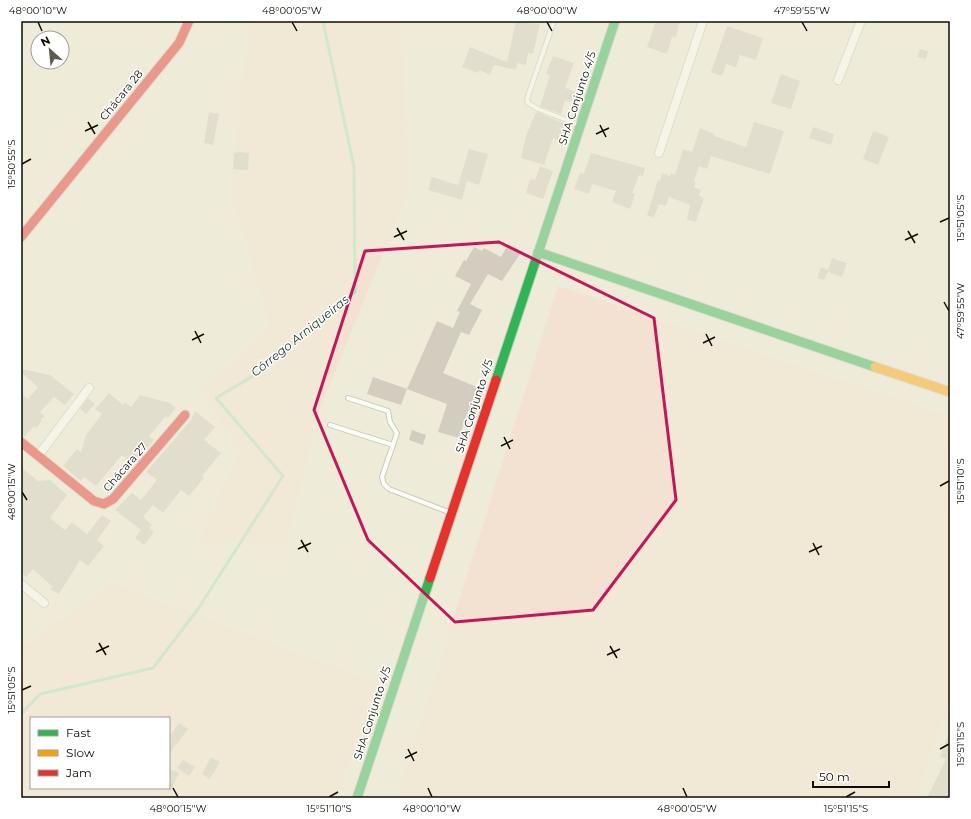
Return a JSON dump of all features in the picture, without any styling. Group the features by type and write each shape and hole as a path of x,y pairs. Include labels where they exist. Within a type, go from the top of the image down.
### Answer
{"street":[{"name":"Chácara 28","path":"21,237 179,43 189,21"},
{"name":"SHA Conjunto 4/5","path":"357,798 615,21"},
{"path":"658,153 703,21"},
{"path":"838,80 861,21"},
{"path":"538,252 950,392"},
{"path":"38,456 89,388"},
{"name":"Chácara 27","path":"21,442 94,501 105,505 114,499 185,415"},
{"path":"21,584 44,603"}],"lane":[{"path":"554,21 527,99 528,103 538,109 580,125"},
{"path":"348,398 388,411 390,422 397,433 382,477 384,484 389,489 451,513"},
{"path":"330,425 393,444"}],"highlighted area":[{"path":"499,242 654,318 676,500 593,610 455,622 368,540 314,410 365,251"}],"shaded area":[{"path":"249,21 401,21 409,190 319,412 287,542 199,542 239,451 201,389 270,325 231,193"},
{"path":"558,286 950,416 950,698 916,798 397,798"},
{"path":"111,583 381,684 335,798 21,798 21,649"}],"building":[{"path":"516,21 540,24 533,54 528,53 526,65 518,63 516,70 494,65 490,75 479,70 478,73 462,67 470,47 507,62"},
{"path":"656,21 680,21 676,38 672,37 667,54 647,47"},
{"path":"727,26 763,38 756,60 740,55 736,67 726,64 722,76 711,72"},
{"path":"920,49 928,51 926,59 917,57"},
{"path":"553,56 574,63 565,88 575,91 571,102 565,101 561,114 540,106 550,75 546,74"},
{"path":"781,74 800,81 791,109 771,103"},
{"path":"209,112 219,114 213,145 204,143"},
{"path":"537,112 566,124 559,140 553,138 544,165 521,158 526,136"},
{"path":"754,122 784,131 770,174 711,156 707,169 699,166 694,181 696,182 694,187 701,190 699,196 704,198 696,222 687,220 690,205 669,197 666,206 659,204 654,218 647,215 658,180 660,181 662,173 670,176 671,173 675,175 683,149 692,152 700,128 715,134 714,136 746,147"},
{"path":"813,127 834,134 831,145 809,138"},
{"path":"873,131 889,137 878,165 863,159"},
{"path":"469,149 488,154 479,185 467,181 462,200 428,190 432,177 458,185"},
{"path":"234,153 249,153 248,170 233,169"},
{"path":"591,153 645,168 643,176 639,175 632,193 635,194 630,209 612,202 616,191 592,184 589,194 574,189 580,173 584,174"},
{"path":"540,166 553,171 543,199 526,193 530,179 535,180"},
{"path":"507,246 518,249 520,254 502,281 488,274 470,304 482,310 469,335 461,332 443,373 484,390 476,415 468,411 459,438 438,432 447,404 407,389 437,321 453,328 460,312 457,311 471,284 455,276 464,260 466,261 474,247 482,251 484,248 501,257"},
{"path":"832,258 847,263 842,277 828,272 824,280 817,278 821,267 828,270"},
{"path":"21,369 50,375 74,394 65,405 54,397 40,412 45,416 40,420 42,421 36,428 34,426 25,436 21,435 21,393 28,399 38,387 21,372"},
{"path":"373,377 407,389 401,405 367,394"},
{"path":"109,393 123,405 125,402 131,407 140,395 170,403 176,408 168,418 166,416 149,436 154,440 135,462 132,464 122,455 96,486 84,477 81,481 63,466 77,449 81,452 86,435 102,414 95,409"},
{"path":"88,398 95,404 86,414 80,409"},
{"path":"195,411 215,427 204,440 221,453 202,476 204,478 189,496 181,490 163,513 153,505 143,517 152,525 149,528 154,532 144,545 135,538 141,530 115,510 132,493 141,500 157,480 146,472 191,420"},
{"path":"412,430 426,435 423,445 409,440"},
{"path":"21,467 38,481 50,480 67,495 50,518 65,530 72,522 87,534 102,515 111,521 97,540 104,546 88,566 80,560 59,594 50,589 53,587 33,569 26,577 21,573"},
{"path":"179,723 188,729 170,753 170,736"},
{"path":"949,732 950,798 927,798 946,759 940,757"},
{"path":"211,757 220,762 210,779 202,774"},
{"path":"183,760 195,767 189,776 177,768"},
{"path":"170,769 179,773 169,794 170,789"}],"waterway":[{"name":"Córrego Arniqueiras","path":"21,714 40,694 153,668 198,609 283,476 216,398 258,373 355,292 354,167 323,21"}],"traffic: fast":[{"path":"496,380 615,21"},
{"path":"538,252 875,367"},
{"path":"357,798 430,578"}],"traffic: slow":[{"path":"875,367 950,392"}],"traffic: jam":[{"path":"21,237 179,43 189,21"},
{"path":"430,578 496,380"},
{"path":"21,442 94,501 104,504 113,499 185,415"}]}
